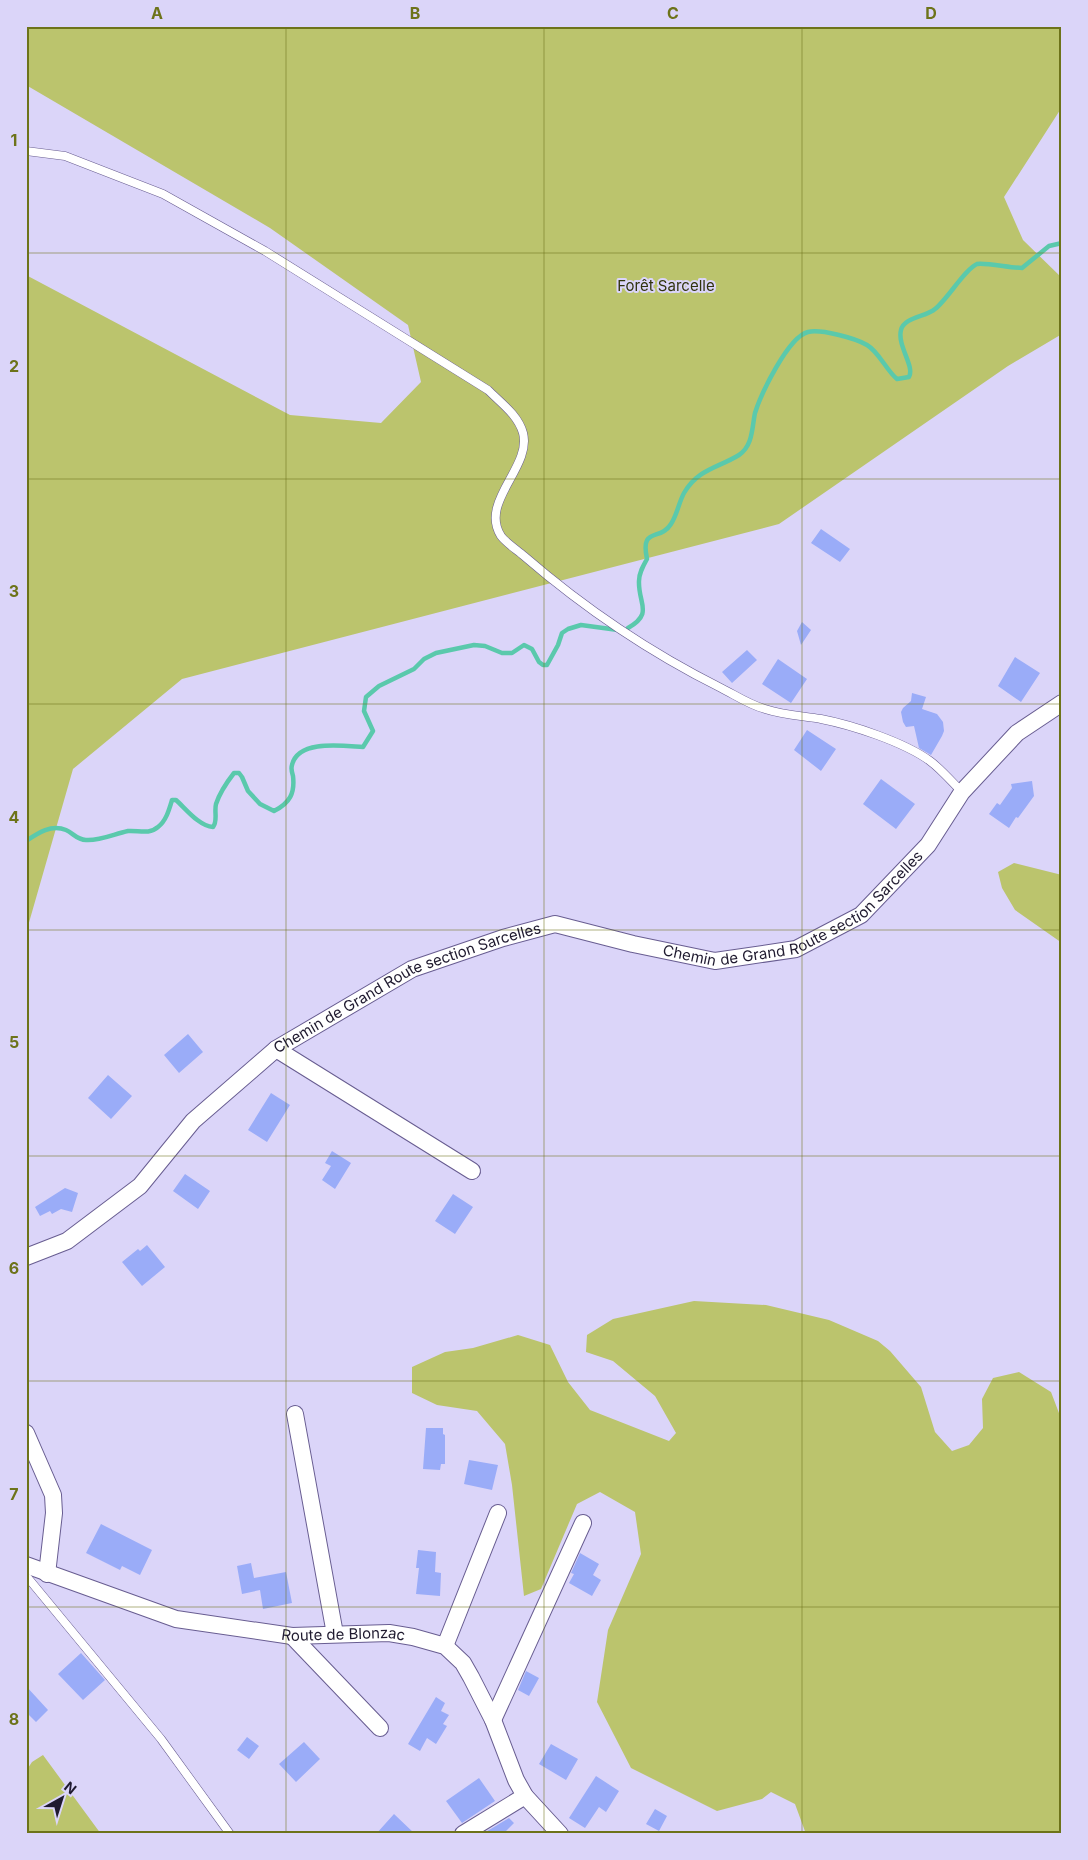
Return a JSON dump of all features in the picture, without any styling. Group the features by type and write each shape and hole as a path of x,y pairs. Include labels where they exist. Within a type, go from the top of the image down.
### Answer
{"street":[{"name":"Chemin de Grand Route section Sarcelles","path":"26,1257 67,1241 140,1186 193,1120 276,1048 412,969 503,938 555,924 632,944 715,961 796,949 861,915 928,845 962,792 1017,733 1062,703"},
{"path":"276,1048 472,1172"},
{"path":"295,1414 335,1634"},
{"path":"26,1433 53,1495 54,1513 32,1573"},
{"path":"445,1646 498,1513"},
{"path":"493,1720 583,1523"},
{"name":"Route de Blonzac","path":"32,1573 176,1618 292,1636 389,1633 414,1637 445,1646 463,1663 493,1720 516,1780 525,1796 560,1834"},
{"path":"292,1636 380,1728"},
{"path":"463,1834 525,1796"}],"lane":[{"path":"26,151 65,156 162,194 265,251 488,390 516,417 524,434 521,457 500,498 496,520 501,536 525,557 636,640 699,677 765,709 822,719 849,726 900,745 930,761 962,792"},
{"path":"32,1573 161,1739 230,1834"}],"green space":[{"name":"Forêt Sarcelle","path":"26,26 1062,26 1062,107 1004,197 1023,240 1062,278 1062,334 1008,366 779,524 182,679 73,769 26,933 26,275 290,415 381,423 421,382 408,325 270,228 26,85"},
{"path":"1014,863 1062,875 1062,943 1015,910 1002,888 998,872"},
{"path":"694,1301 766,1305 829,1320 878,1341 890,1351 921,1387 935,1432 952,1451 969,1445 983,1428 982,1399 993,1378 1019,1372 1051,1392 1062,1421 1062,1834 806,1834 795,1804 771,1792 762,1799 717,1811 631,1768 597,1702 608,1630 641,1554 635,1512 600,1492 577,1504 541,1589 524,1596 512,1485 505,1444 477,1411 437,1405 412,1393 412,1367 445,1352 473,1348 518,1335 550,1345 568,1382 590,1410 669,1441 676,1433 655,1396 613,1361 586,1352 587,1335 613,1319"},
{"path":"43,1755 101,1834 26,1834 26,1771 32,1762"}],"building":[{"path":"821,529 850,549 840,562 811,543"},
{"path":"802,622 811,630 801,645 797,631"},
{"path":"747,650 757,660 732,683 722,672"},
{"path":"1015,657 1040,673 1021,702 998,686"},
{"path":"778,659 807,679 791,703 762,684"},
{"path":"912,693 926,697 922,709 937,714 943,722 944,731 931,755 919,748 914,726 906,727 903,722 901,712 911,701"},
{"path":"807,730 836,749 821,771 794,750"},
{"path":"881,779 915,804 896,829 863,804"},
{"path":"1032,781 1034,796 1009,828 989,814 997,803 1000,805 1012,788 1011,784"},
{"path":"188,1034 203,1052 179,1073 164,1055"},
{"path":"108,1075 132,1096 111,1119 88,1098"},
{"path":"271,1093 290,1105 267,1142 248,1130"},
{"path":"332,1151 351,1163 335,1189 322,1180 331,1166 325,1163"},
{"path":"185,1174 210,1191 198,1209 173,1191"},
{"path":"65,1188 78,1193 72,1212 61,1209 52,1214 50,1211 40,1216 35,1207"},
{"path":"453,1194 473,1207 455,1234 435,1221"},
{"path":"147,1245 165,1267 142,1286 122,1262 138,1249 140,1251"},
{"path":"426,1428 443,1428 443,1434 445,1435 445,1464 441,1464 440,1470 423,1469"},
{"path":"469,1460 498,1465 492,1490 464,1484"},
{"path":"101,1524 152,1550 140,1575 122,1566 120,1570 86,1553"},
{"path":"418,1550 436,1552 435,1572 441,1573 440,1596 416,1594 419,1568 416,1568"},
{"path":"580,1553 599,1564 593,1575 601,1580 592,1596 569,1583 574,1574 571,1573"},
{"path":"251,1563 254,1578 286,1572 292,1603 263,1609 260,1590 242,1594 237,1566"},
{"path":"81,1653 105,1680 83,1700 58,1674"},
{"path":"526,1671 539,1678 529,1696 518,1690"},
{"path":"26,1686 48,1710 36,1722 26,1712"},
{"path":"436,1697 445,1703 441,1711 449,1715 443,1724 447,1726 436,1744 427,1738 420,1751 408,1744"},
{"path":"247,1737 259,1746 249,1759 237,1750"},
{"path":"304,1742 320,1759 296,1782 279,1764"},
{"path":"551,1744 578,1759 566,1780 539,1764"},
{"path":"596,1776 619,1791 606,1812 599,1807 585,1828 569,1818"},
{"path":"479,1778 495,1801 462,1823 446,1801"},
{"path":"655,1809 667,1816 659,1831 646,1824"},
{"path":"394,1814 415,1834 376,1834"},
{"path":"509,1818 514,1823 503,1834 484,1833"}],"waterway":[{"path":"628,628 636,623 643,613 639,581 640,572 647,559 646,542 652,536 667,529 671,524 684,493 696,479 709,470 739,455 747,447 755,413 769,380 784,355 800,336 814,331 855,340 871,348 897,379 909,377 910,367 900,336 906,322 935,309 967,272 977,264 1022,268 1049,246 1062,243"},
{"path":"26,841 40,832 55,828 66,830 83,840 102,838 128,831 151,831 163,822 172,800 176,800 203,824 213,827 218,800 234,773 239,773 248,791 260,804 274,811 284,805 290,797 293,788 292,766 296,757 303,751 323,746 363,747 373,731 364,711 366,697 379,686 414,669 424,659 436,653 474,645 485,646 502,653 512,653 524,645 532,649 539,662 547,665 562,633 568,629 581,625 618,630"}]}
